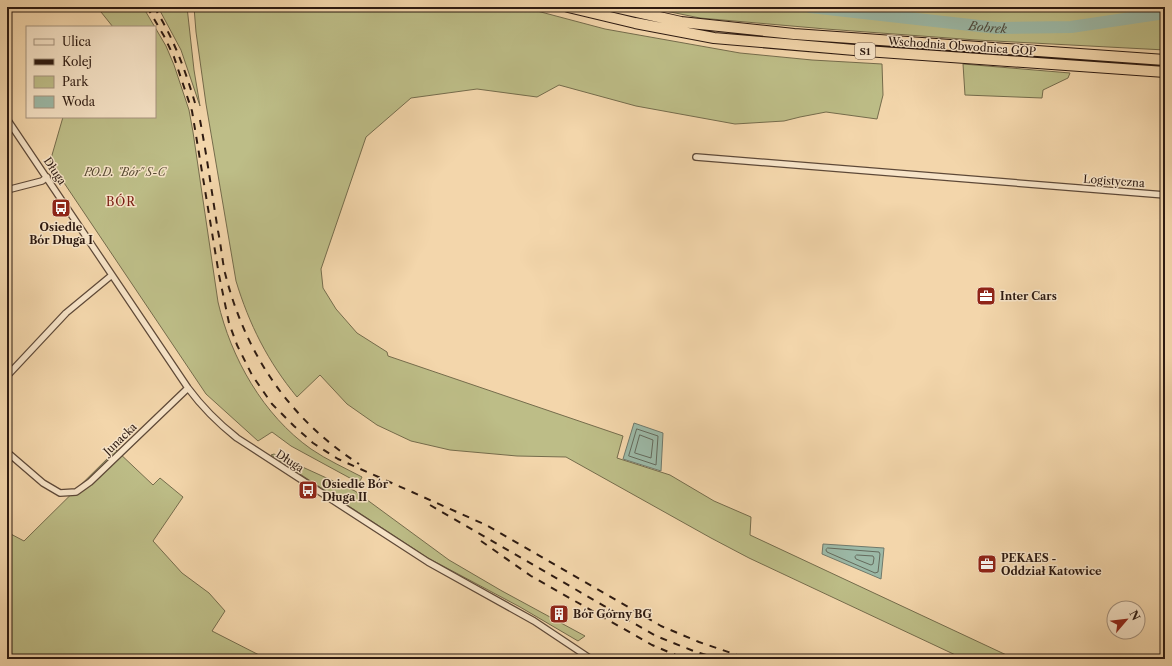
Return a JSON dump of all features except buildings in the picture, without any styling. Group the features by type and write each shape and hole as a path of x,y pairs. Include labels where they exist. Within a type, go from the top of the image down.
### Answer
{"highway":[{"name":"Wschodnia Obwodnica GOP","path":"568,7 635,23 714,38 866,51 1165,72"},
{"name":"Wschodnia Obwodnica GOP","path":"615,7 681,22 786,33 1165,60"}],"street":[{"name":"Długa","path":"7,119 188,388 217,422 236,438 428,562 534,621 591,659"},
{"name":"Logistyczna","path":"696,157 774,162 1165,195"},
{"path":"7,190 42,180 47,177"},
{"path":"7,376 66,313 112,275"},
{"name":"Junacka","path":"7,452 43,483 60,492 76,492 90,482 188,388"}],"green space":[{"path":"97,7 143,7 154,26 112,26"},
{"path":"158,7 187,7 194,70 200,106 181,50"},
{"path":"194,7 522,7 605,29 740,53 812,60 882,64 883,95 877,119 826,112 784,121 735,124 636,106 559,85 537,97 477,89 411,98 366,137 321,269 323,288 336,309 357,333 387,352 388,356 623,436 617,458 670,475 714,501 751,517 750,535 1015,659 964,659 749,558 566,457 517,456 450,450 411,441 377,425 347,404 320,375 297,397 277,370 260,342 241,297 236,281 206,104"},
{"path":"646,7 1165,7 1165,50 976,40 826,29 700,18"},
{"name":"P.O.D. \"Bór\" S-C","path":"156,29 166,46 174,65 189,110 218,302 231,344 251,384 278,420 311,449 362,477 359,483 291,446 272,432 258,441 206,394 50,162 63,118 156,118"},
{"path":"963,64 1070,73 1068,78 1043,90 1042,98 965,95"},
{"path":"116,450 153,485 160,478 183,497 153,541 182,573 209,593 225,611 212,631 263,657 261,659 7,659 7,532 24,541"},
{"path":"274,454 355,491 449,560 502,591 585,636 578,641 520,607 428,558 271,455"}],"water":[{"path":"634,423 663,433 661,471 623,459"},
{"path":"823,544 884,548 881,579 822,554"}],"waterway":[{"name":"Bobrek","path":"810,7 997,28 1071,27 1165,13"}],"railway":[{"path":"147,7 174,57 192,111 219,275 229,323 237,345 252,375 272,404 313,443 338,459 486,525 661,626 699,642 749,659"},
{"path":"154,7 161,18 178,54 195,103"},
{"path":"200,120 225,273 245,330 258,357 273,382 291,405 311,426 334,446 359,464"},
{"path":"430,505 656,636 696,652 720,659"},
{"path":"481,541 531,576 652,645 685,659"}],"place":[{"name":"Osiedle Bór Długa I","path":"61,208"},
{"name":"Inter Cars","path":"986,296"},
{"name":"Osiedle Bór Długa II","path":"308,490"},
{"name":"PEKAES - Oddział Katowice","path":"987,564"},
{"name":"Bór Górny BG","path":"559,614"}],"district":[{"name":"BÓR","path":"121,201"}]}
